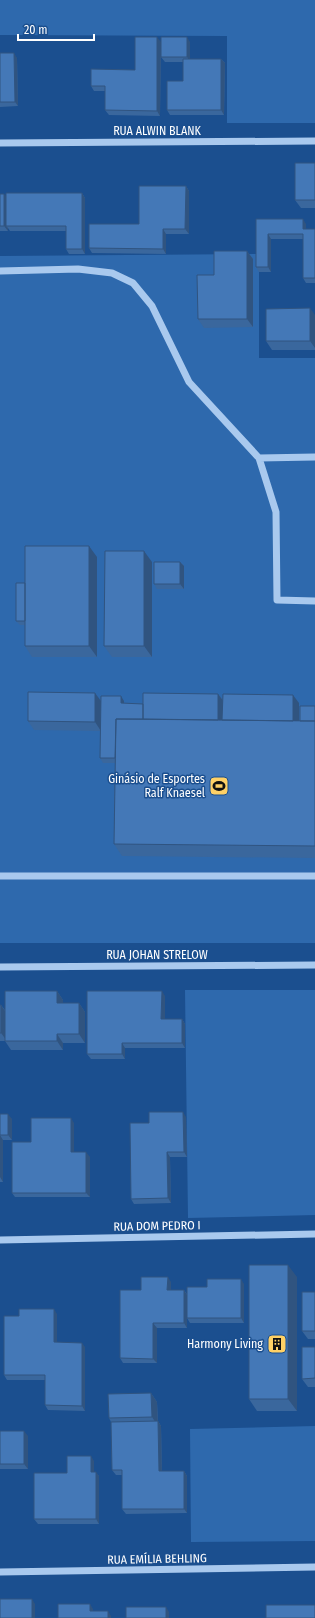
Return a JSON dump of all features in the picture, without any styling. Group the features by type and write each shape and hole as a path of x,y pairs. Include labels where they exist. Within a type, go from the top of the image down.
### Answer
{"street":[{"name":"RUA ALWIN BLANK","path":"0,143 315,141"},
{"path":"0,271 78,269 112,273 133,283 152,306 189,382 259,458 276,512 277,600 315,601"},
{"path":"259,458 315,456"},
{"path":"0,876 315,876"},
{"name":"RUA JOHAN STRELOW","path":"0,967 315,965"},
{"name":"RUA DOM PEDRO I","path":"0,1240 315,1234"},
{"name":"RUA EMÍLIA BEHLING","path":"0,1572 315,1567"}],"shaded area":[{"path":"0,0 315,0 315,123 227,123 227,36 0,35"},
{"path":"259,254 259,358 315,358 315,943 0,943 0,256"},
{"path":"185,990 315,990 315,1215 188,1218"},
{"path":"315,1426 315,1541 191,1542 190,1429"}],"building":[{"path":"135,37 157,37 157,111 105,110 105,86 91,86 91,69 135,70"},
{"path":"161,37 187,37 187,57 161,57"},
{"path":"0,53 14,53 15,102 0,102"},
{"path":"183,59 221,59 221,110 167,110 167,81 183,81"},
{"path":"295,163 315,163 315,200 295,200"},
{"path":"139,186 186,186 185,229 163,229 163,249 89,248 89,224 139,224"},
{"path":"6,193 82,193 82,249 66,249 66,226 6,226"},
{"path":"0,194 4,194 4,226 0,226"},
{"path":"256,219 303,219 303,229 315,229 315,278 303,278 303,234 268,234 268,267 256,267"},
{"path":"214,251 247,251 247,319 198,319 197,275 214,275"},
{"path":"310,308 310,341 266,341 266,309"},
{"path":"25,546 89,546 89,646 25,646"},
{"path":"105,551 144,551 144,646 104,646"},
{"path":"154,562 180,562 180,584 154,584"},
{"path":"16,583 25,583 25,621 16,621"},
{"path":"28,692 95,693 95,722 28,721"},
{"path":"143,693 218,694 218,720 143,719"},
{"path":"223,694 293,695 293,721 222,720"},
{"path":"101,696 121,696 121,703 143,704 143,719 116,719 115,758 100,758"},
{"path":"300,706 315,706 315,721 300,721"},
{"name":"Ginásio de Esportes Ralf Knaesel","path":"116,719 315,721 315,846 114,844"},
{"path":"5,991 57,991 57,1003 79,1003 79,1034 57,1034 57,1041 5,1041"},
{"path":"87,991 162,991 161,1019 182,1019 182,1043 122,1043 122,1054 87,1054"},
{"path":"1,1005 1,1033 0,1033"},
{"path":"149,1112 183,1112 184,1152 167,1152 168,1198 131,1199 130,1123 149,1123"},
{"path":"0,1114 8,1114 8,1135 0,1135"},
{"path":"31,1118 71,1118 71,1152 86,1152 86,1193 12,1193 12,1142 31,1142"},
{"name":"Harmony Living","path":"249,1265 288,1265 288,1399 249,1399"},
{"path":"141,1277 168,1277 167,1290 184,1290 184,1323 153,1323 153,1359 120,1358 120,1290 141,1290"},
{"path":"207,1279 241,1279 241,1318 187,1318 187,1287 207,1287"},
{"path":"302,1292 315,1292 315,1331 302,1331"},
{"path":"19,1309 54,1309 54,1342 82,1343 82,1406 45,1405 45,1375 4,1375 4,1316 19,1316"},
{"path":"302,1347 315,1347 315,1378 302,1379"},
{"path":"151,1393 152,1417 109,1418 108,1394"},
{"path":"158,1421 159,1471 184,1471 184,1509 122,1509 122,1470 112,1470 111,1422"},
{"path":"0,1431 24,1431 24,1464 0,1464"},
{"path":"67,1456 91,1456 91,1472 96,1472 96,1519 34,1519 34,1473 67,1473"},
{"path":"0,1599 32,1599 32,1618 0,1618"},
{"path":"58,1604 90,1604 90,1611 108,1611 108,1618 58,1618"},
{"path":"266,1605 315,1605 315,1618 266,1618"},
{"path":"126,1607 166,1607 166,1618 126,1618"}],"place":[{"name":"Ginásio de Esportes Ralf Knaesel","path":"219,786"},
{"name":"Harmony Living","path":"277,1344"}]}
